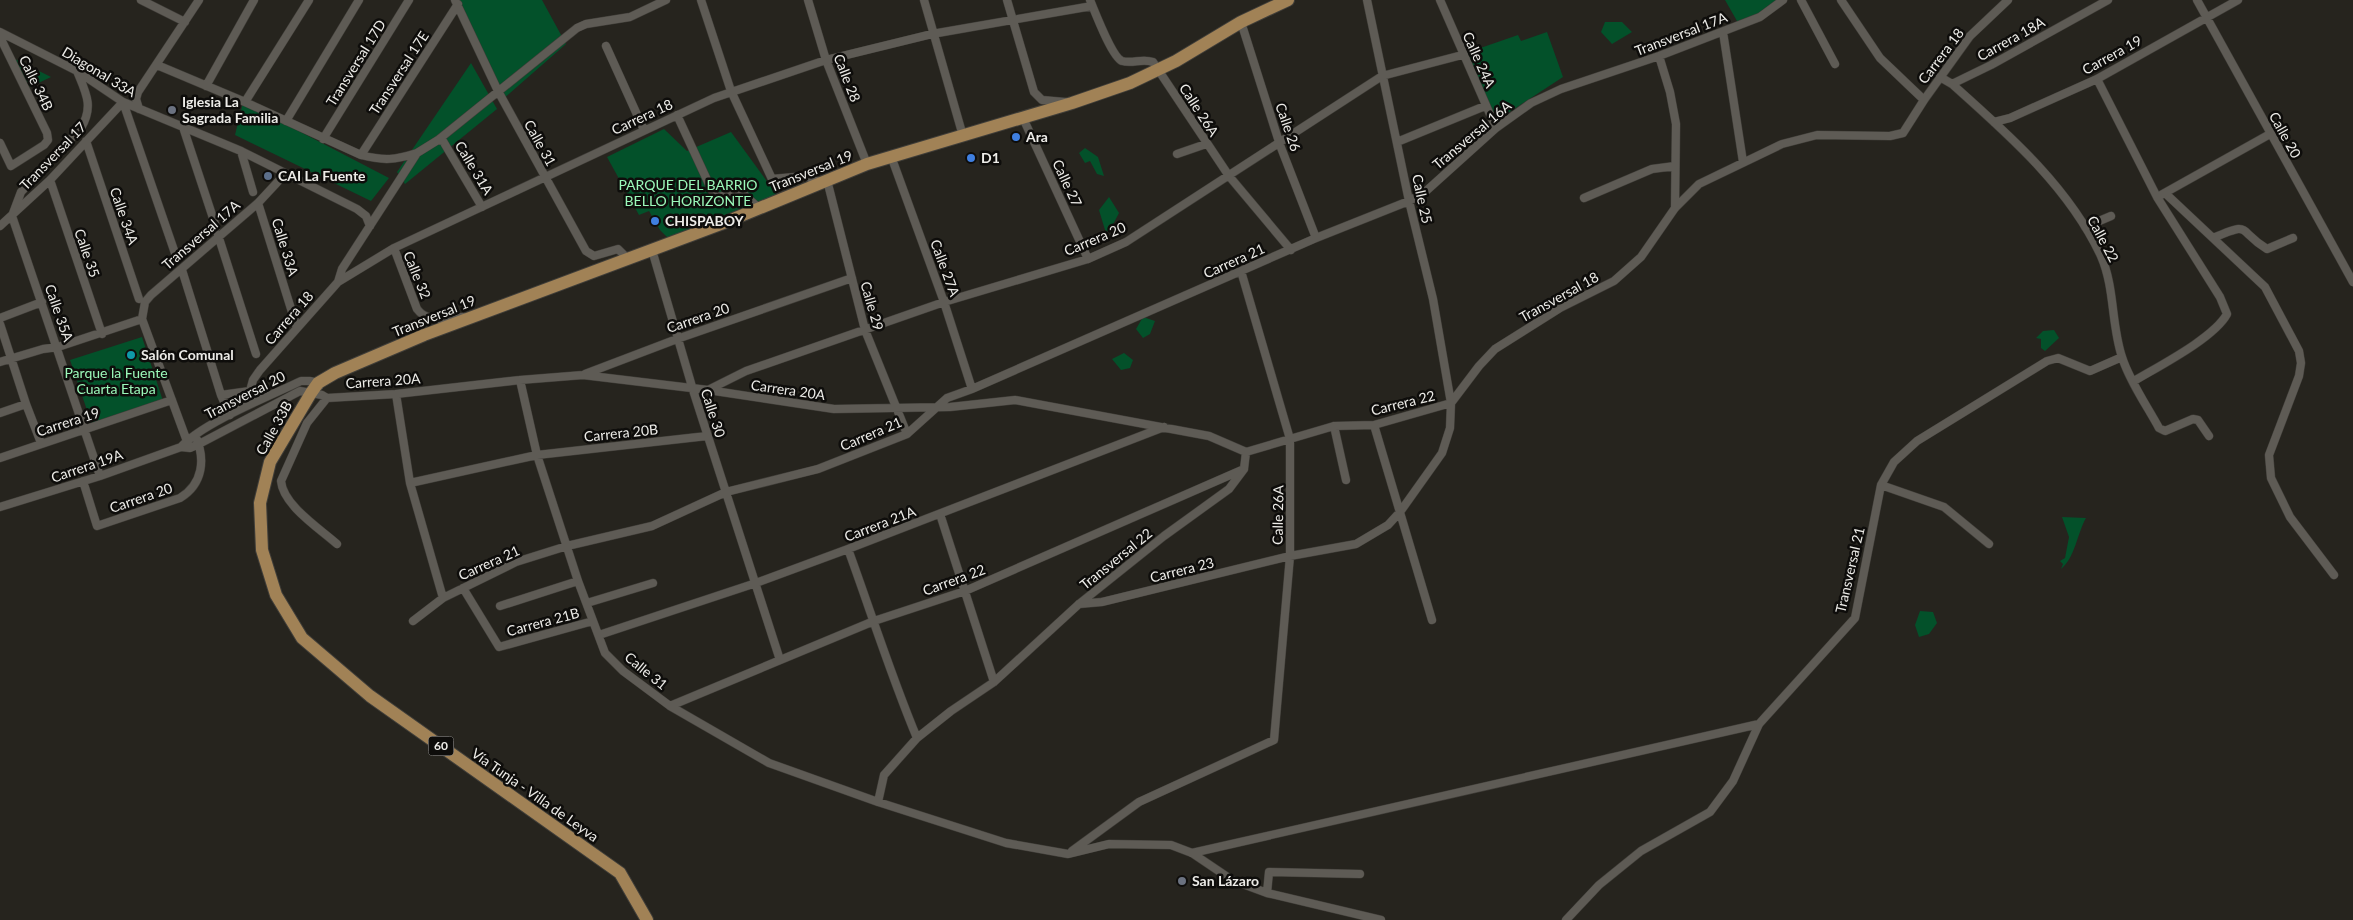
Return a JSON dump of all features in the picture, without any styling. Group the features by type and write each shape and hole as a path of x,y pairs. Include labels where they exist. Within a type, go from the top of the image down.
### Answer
{"main road":[{"name":"Transversal 19","path":"319,392 344,369 475,316 760,209 868,164 1024,118 1130,83 1158,70 1241,22 1288,0"},
{"name":"Calle 33B","path":"262,550 260,503 270,462 319,392"},
{"name":"Vía Tunja - Villa de Leyva","path":"262,550 276,595 302,638 370,696 620,873 647,920"}],"street":[{"path":"139,109 136,99 138,92 199,0"},
{"path":"206,86 254,0"},
{"path":"245,102 309,0"},
{"path":"286,121 359,0"},
{"name":"Transversal 17D","path":"323,139 410,0"},
{"path":"157,65 245,102 361,155 380,160 398,159 417,153 440,140 577,28 586,24 630,17 666,0"},
{"path":"701,0 732,91 772,180 805,176 824,182"},
{"name":"Calle 28","path":"808,0 826,60 868,164"},
{"path":"924,0 932,34 963,136"},
{"path":"1007,0 1034,92 1042,100 1072,103"},
{"name":"Calle 25","path":"1367,0 1409,201 1433,299 1451,403 1450,428 1442,453 1400,512"},
{"name":"Calle 24A","path":"1440,0 1462,55 1496,128"},
{"name":"Transversal 17A","path":"1611,73 1760,17 1783,0"},
{"path":"1801,0 1835,64"},
{"path":"1842,0 1876,52 1924,100"},
{"name":"Carrera 18","path":"1903,133 1970,36 2008,0"},
{"name":"Carrera 18A","path":"1952,84 1991,65 2108,0"},
{"name":"Calle 20","path":"2197,0 2353,282"},
{"name":"Carrera 19","path":"1994,122 2010,118 2098,79 2238,0"},
{"path":"144,1 185,22"},
{"name":"Calle 31","path":"456,2 498,91 589,255 594,256 618,249 628,259"},
{"name":"Transversal 17E","path":"361,155 456,2"},
{"path":"1091,3 1120,60 1126,62 1146,59 1153,62 1158,70"},
{"name":"Carrera 18","path":"250,391 253,380 260,370 338,282 394,248 644,130 732,91 826,60 932,34 1012,22 1091,3"},
{"name":"Calle 26","path":"1241,22 1280,145 1316,238"},
{"name":"Diagonal 33A","path":"0,32 77,71 123,102 241,151 357,208 366,216 370,226"},
{"path":"1722,32 1743,162"},
{"name":"Calle 34B","path":"0,37 47,133 48,140 11,166 0,144"},
{"path":"606,46 644,130"},
{"name":"Carrera 20","path":"708,390 746,371 944,302 1088,259 1126,242 1280,145 1382,76 1462,55"},
{"path":"1659,56 1670,92 1676,124 1674,208"},
{"name":"Calle 26A","path":"1158,70 1229,176 1291,250"},
{"path":"12,216 21,192 81,128 87,118 89,106 77,71"},
{"name":"Transversal 16A","path":"1409,201 1425,192 1496,128 1531,103 1561,89 1611,73"},
{"name":"Calle 22","path":"1940,77 1952,84 2014,141 2050,180 2085,227 2108,276 2122,357 2159,428 2165,431 2194,419 2198,420 2209,436"},
{"path":"2098,79 2157,198 2220,297 2227,314 2222,324 2184,351 2134,381"},
{"path":"123,102 177,259"},
{"name":"Transversal 17","path":"0,226 50,180 123,102"},
{"path":"1397,142 1486,106"},
{"path":"677,115 714,195 718,196 740,191 760,209"},
{"name":"Calle 27","path":"1024,118 1088,259"},
{"path":"183,127 256,354"},
{"name":"Transversal 18","path":"1451,403 1479,366 1495,349 1560,308 1614,281 1641,257 1674,208 1699,184 1782,144 1817,135 1890,136 1903,133"},
{"path":"2157,198 2270,134"},
{"name":"Calle 31A","path":"440,140 482,207"},
{"name":"Calle 34A","path":"86,141 139,299"},
{"path":"1177,154 1206,144"},
{"path":"241,151 253,192"},
{"path":"338,282 342,269 417,153"},
{"name":"Calle 27A","path":"891,156 944,302 972,389"},
{"path":"1584,198 1652,169 1675,166"},
{"name":"Transversal 17A","path":"142,319 146,302 151,295 182,270 217,231 258,203 285,174"},
{"name":"Calle 35","path":"50,180 102,334"},
{"name":"Calle 29","path":"824,182 865,330 907,434"},
{"path":"2165,193 2265,287 2299,351 2301,363 2299,376 2269,455 2271,478 2290,516 2334,575"},
{"name":"Carrera 21","path":"413,621 443,598 516,562 567,546 652,526 726,492 818,469 907,434 947,398 972,389 1316,238 1409,201"},
{"name":"Calle 33A","path":"258,203 297,328"},
{"name":"Calle 35A","path":"12,216 100,476"},
{"path":"2085,227 2111,216"},
{"path":"2213,238 2240,228 2245,229 2266,249 2293,238"},
{"name":"Calle 32","path":"394,248 418,309 423,317 431,319 475,316"},
{"name":"Calle 30","path":"652,250 692,390 780,660"},
{"path":"182,270 220,395 230,415"},
{"name":"Calle 26A","path":"1068,854 1139,802 1274,740 1290,556 1290,439 1241,271"},
{"name":"Carrera 20","path":"583,375 677,339 852,278"},
{"path":"0,318 42,302"},
{"path":"0,362 43,349 58,348 142,319 190,448"},
{"path":"0,324 41,444"},
{"name":"Transversal 21","path":"1566,920 1598,885 1641,851 1710,812 1734,781 1759,724 1855,618 1880,485 1894,462 1917,441 2047,361 2058,358 2090,371 2122,357"},
{"name":"Carrera 20A","path":"319,392 396,394 583,375 692,390 708,390 834,409 938,407 1015,400 1210,436 1246,452"},
{"name":"Calle 31","path":"520,380 537,455 578,581 605,653 617,665 670,706 769,763 878,802 1006,843 1068,854"},
{"name":"Transversal 20","path":"192,491 198,479 202,456 195,435 230,415 300,381 319,392"},
{"path":"220,395 250,391 256,403"},
{"name":"Transversal 20","path":"199,444 290,395 300,391 319,392"},
{"path":"319,392 281,481 282,491 288,500 337,544"},
{"path":"396,394 410,483 443,598"},
{"name":"Carrera 19","path":"0,458 172,400"},
{"name":"Carrera 22","path":"1246,452 1334,426 1374,424 1451,403"},
{"path":"0,413 26,404"},
{"path":"1374,424 1432,620"},
{"path":"1334,426 1346,480"},
{"name":"Carrera 21A","path":"599,635 756,583 1166,427"},
{"name":"Carrera 19A","path":"0,507 100,476 181,446 195,435"},
{"name":"Carrera 20B","path":"537,455 708,436"},
{"path":"181,446 190,448 199,444"},
{"path":"1244,469 1246,452"},
{"path":"410,483 537,455"},
{"name":"Carrera 22","path":"670,706 874,621 965,591 1244,469"},
{"name":"Transversal 22","path":"994,682 1079,604 1164,536 1229,489 1244,469"},
{"name":"Carrera 20","path":"82,481 97,526 180,498 192,491"},
{"path":"1880,485 1944,507 1989,544"},
{"name":"Carrera 23","path":"1079,604 1111,600 1290,556 1356,544 1388,525 1400,512"},
{"path":"878,802 884,775 917,738 951,710 994,682 940,514"},
{"path":"848,549 892,678 917,738"},
{"path":"500,606 578,581"},
{"path":"587,603 653,583"},
{"name":"Carrera 21B","path":"463,588 499,647 594,620"},
{"path":"1192,853 1279,835 1314,824 1759,724"},
{"path":"1068,854 1109,844 1171,845 1192,853 1232,880 1267,893 1382,920"},
{"path":"1267,893 1270,872 1360,874"}],"green space":[{"path":"451,0 542,0 566,44 503,99"},
{"path":"1725,0 1784,0 1741,28"},
{"path":"1605,22 1622,22 1632,32 1612,44 1601,32"},
{"path":"1547,32 1563,77 1494,122 1463,54 1518,35 1521,41"},
{"path":"15,59 51,77 30,87"},
{"path":"471,63 497,109 405,184 397,172"},
{"path":"243,102 389,178 371,201 235,135"},
{"name":"PARQUE DEL BARRIO BELLO HORIZONTE","path":"664,129 687,151 731,132 782,202 674,244 660,230 649,211 639,215 607,157"},
{"path":"1085,148 1098,157 1104,176 1097,174 1090,161 1085,163 1079,153"},
{"path":"1109,197 1119,213 1109,232 1105,230 1099,210"},
{"path":"1143,317 1155,321 1150,334 1143,338 1136,329"},
{"path":"2054,330 2059,338 2045,351 2041,348 2041,339 2036,338 2043,331"},
{"name":"Parque la Fuente Cuarta Etapa","path":"142,337 163,401 92,425 70,360"},
{"path":"1124,353 1133,360 1130,368 1121,370 1112,359"},
{"path":"2062,517 2086,518 2070,559 2061,569 2063,564 2060,561 2065,558 2069,537"},
{"path":"1920,611 1933,612 1937,623 1929,634 1919,637 1915,625"}],"place":[{"name":"Iglesia La Sagrada Familia","path":"172,110"},
{"name":"Ara","path":"1016,137"},
{"name":"D1","path":"971,158"},
{"name":"CAI La Fuente","path":"268,176"},
{"name":"CHISPABOY","path":"655,221"},
{"name":"Salón Comunal","path":"131,355"},
{"name":"San Lázaro","path":"1182,881"}]}
